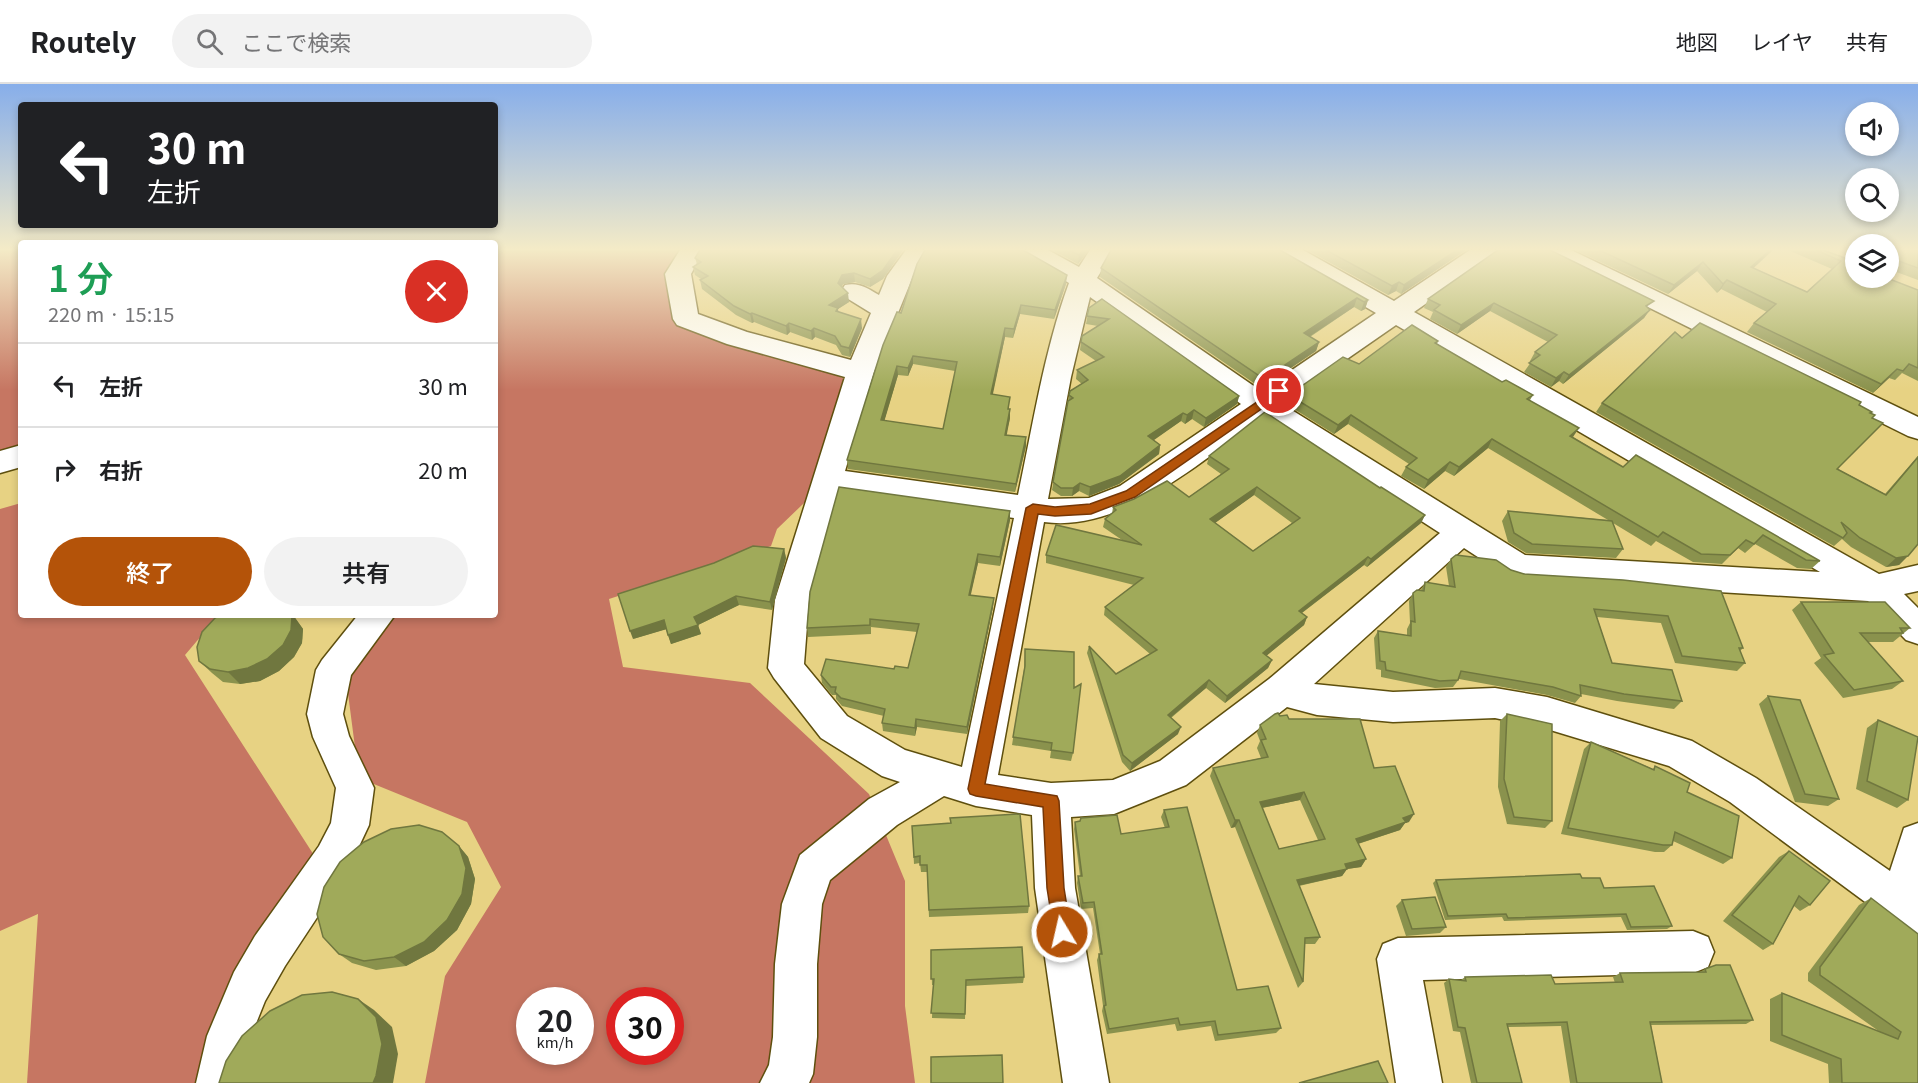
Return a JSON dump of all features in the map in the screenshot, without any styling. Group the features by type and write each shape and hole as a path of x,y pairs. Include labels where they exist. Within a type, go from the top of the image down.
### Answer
{"street":[{"path":"682,297 686,319 737,338 860,372"},
{"path":"864,297 885,310"},
{"path":"891,297 860,372 792,600 786,668 834,727 896,764 958,784 1051,801 1114,797 1173,773 1282,690 1462,532"},
{"path":"958,784 1033,508 1057,377 1077,297"},
{"path":"1107,297 1260,404 1519,567 1876,588 1918,578"},
{"path":"1366,297 1876,588 1918,630"},
{"path":"828,480 1055,512 1091,509 1131,494 1419,297"},
{"path":"1647,297 1918,429"},
{"path":"0,462 18,457"},
{"path":"219,1083 229,1036 249,987 270,951 333,859 350,825 355,788 331,737 325,714 334,670 376,618"},
{"path":"1282,690 1317,700 1393,707 1495,703 1547,713 1679,753 1743,790 1910,910 1918,841"},
{"path":"783,1083 790,1074 795,1037 796,964 802,904 814,868 883,812 958,784"},
{"path":"1051,801 1055,888 1086,1083"},
{"path":"1419,1083 1398,959 1693,952"}],"shaded area":[{"path":"0,297 18,297 18,449 0,452"},
{"path":"498,297 669,297 675,324 722,342 828,372 845,379 817,466 828,480 777,529 771,546 609,599 623,667 750,683 869,794 905,881 905,1006 915,1083 425,1083 445,976 501,887 467,822 359,778 346,678 389,618 498,618"},
{"path":"18,504 18,618 216,618 185,655 319,863 208,1083 27,1083 38,914 0,931 0,509"}],"building":[{"path":"722,297 842,297 829,305 838,308 836,311 861,319 849,348 841,346 835,336 814,328 811,331 789,323 786,326 734,306"},
{"path":"906,297 1060,297 1055,310 1021,305 1014,329 1005,328 991,394 1010,397 1005,435 1026,437 1016,484 847,460 883,345 897,312 901,313","holes":["913,356 957,362 943,429 881,420 897,366 908,368"]},
{"path":"1143,297 1362,297 1368,300 1364,302 1357,298 1304,333 1319,342 1264,379"},
{"path":"1431,297 1645,297 1654,301 1646,306 1650,310 1569,375 1564,372 1556,378 1529,363 1540,355 1535,352 1557,335 1494,303 1461,325 1434,310 1440,305 1428,299"},
{"path":"1761,297 1918,297 1918,368 1909,364 1903,371 1897,369 1881,384 1754,323 1776,304"},
{"path":"1102,299 1239,396 1206,418 1194,410 1187,415 1183,413 1148,436 1160,445 1120,476 1090,487 1080,483 1073,488 1061,488 1053,482 1068,401 1073,398 1069,395 1070,391 1088,380 1077,370 1104,357 1081,342 1082,336 1109,319 1087,316 1089,308"},
{"path":"1700,323 1861,402 1859,405 1875,415 1872,418 1883,423 1837,469 1886,495 1918,457 1918,544 1908,556 1896,558 1860,538 1841,522 1847,533 1843,538 1602,403 1675,332 1682,338"},
{"path":"1412,325 1438,341 1435,343 1502,382 1506,380 1533,395 1527,399 1579,428 1570,436 1623,467 1636,455 1820,561 1806,560 1763,535 1754,544 1746,540 1730,555 1701,554 1663,532 1658,537 1492,439 1459,467 1450,462 1428,480 1406,467 1417,458 1351,415 1338,425 1289,395 1343,357 1359,364"},
{"path":"1265,412 1425,515 1371,559 1368,557 1299,611 1307,617 1263,653 1272,660 1227,696 1209,680 1168,715 1181,727 1132,763 1123,755 1089,646 1116,674 1157,650 1105,607 1143,578 1046,555 1056,525 1142,545 1105,519 1116,510 1113,507 1134,499 1167,481 1189,497 1229,469 1209,456","holes":["1257,487 1300,518 1253,551 1210,519"]},
{"path":"839,487 1010,511 1000,557 978,554 969,595 994,598 967,727 916,719 915,728 882,723 885,709 841,698 835,692 836,687 831,687 821,675 826,659 894,669 895,666 908,668 919,624 870,619 870,625 807,628 810,592"},
{"path":"1508,511 1612,521 1623,549 1532,544 1514,533"},
{"path":"753,546 784,549 770,602 736,596 694,617 698,625 668,635 664,620 630,631 618,594 714,563"},
{"path":"1456,555 1496,560 1511,570 1524,574 1623,580 1721,591 1743,648 1739,648 1745,663 1682,656 1668,616 1594,609 1612,663 1672,670 1682,701 1624,694 1580,685 1581,696 1553,687 1461,671 1458,680 1440,681 1386,670 1385,662 1380,661 1378,631 1411,636 1411,621 1415,622 1413,593 1417,590 1424,591 1425,582 1455,587 1451,559"},
{"path":"1801,602 1885,602 1910,628 1900,628 1903,633 1860,633 1903,681 1854,690 1824,655 1834,653"},
{"path":"215,618 292,618 291,630 283,645 267,659 248,668 228,672 210,669 199,661 197,647 202,632"},
{"path":"1025,649 1074,652 1074,688 1081,684 1073,753 1051,750 1052,743 1013,737 1025,666"},
{"path":"1768,696 1800,700 1839,799 1805,794"},
{"path":"1275,714 1287,715 1289,719 1360,719 1374,768 1395,766 1414,814 1403,818 1406,822 1356,839 1366,859 1345,864 1347,869 1297,880 1320,937 1305,938 1303,982 1239,820 1235,820 1213,768 1268,757 1261,740 1266,739 1260,725","holes":["1304,792 1325,839 1279,849 1260,802"]},
{"path":"1507,714 1552,724 1552,821 1514,817 1504,779"},
{"path":"1878,720 1918,737 1908,800 1867,781"},
{"path":"1591,742 1654,770 1655,766 1690,783 1687,792 1739,816 1732,858 1675,832 1672,845 1663,845 1568,828"},
{"path":"1187,807 1237,990 1268,986 1281,1028 1218,1035 1215,1021 1180,1025 1178,1018 1109,1029 1104,1006 1106,1005 1099,954 1102,954 1094,902 1083,903 1078,876 1082,876 1075,822 1080,821 1081,818 1117,815 1121,834 1169,827 1164,810"},
{"path":"1020,814 1029,906 929,910 927,865 920,865 920,856 914,857 912,826 951,823 950,818"},
{"path":"419,825 442,832 459,846 466,868 462,894 447,920 424,942 394,957 364,961 339,954 323,937 317,914 324,887 340,862 364,842 391,829"},
{"path":"1789,851 1830,881 1810,905 1799,896 1773,944 1732,915"},
{"path":"1580,874 1582,878 1600,878 1604,888 1654,886 1672,926 1631,927 1626,914 1508,918 1506,914 1448,916 1436,880"},
{"path":"1435,897 1446,927 1412,929 1402,900"},
{"path":"1871,898 1918,934 1918,1083 1842,1083 1841,1059 1782,1035 1782,993 1898,1039 1901,1032 1820,975 1820,967"},
{"path":"1022,947 1024,977 966,980 965,1014 931,1013 934,979 931,979 931,950"},
{"path":"1716,965 1730,965 1753,1020 1650,1022 1662,1083 1577,1083 1567,1022 1507,1024 1522,1083 1477,1083 1465,1028 1458,1027 1449,979 1466,981 1465,977 1551,975 1555,984 1623,982 1620,973 1706,972 1705,969"},
{"path":"332,992 358,999 376,1017 382,1044 373,1083 219,1083 226,1061 242,1036 270,1011 302,995"},
{"path":"1002,1055 1003,1083 931,1083 931,1057"},
{"path":"1378,1061 1388,1083 1299,1083"}],"route":[{"path":"1062,932 1055,888 1051,801 976,789 1033,508 1055,512 1091,509 1131,494 1279,391"}]}
